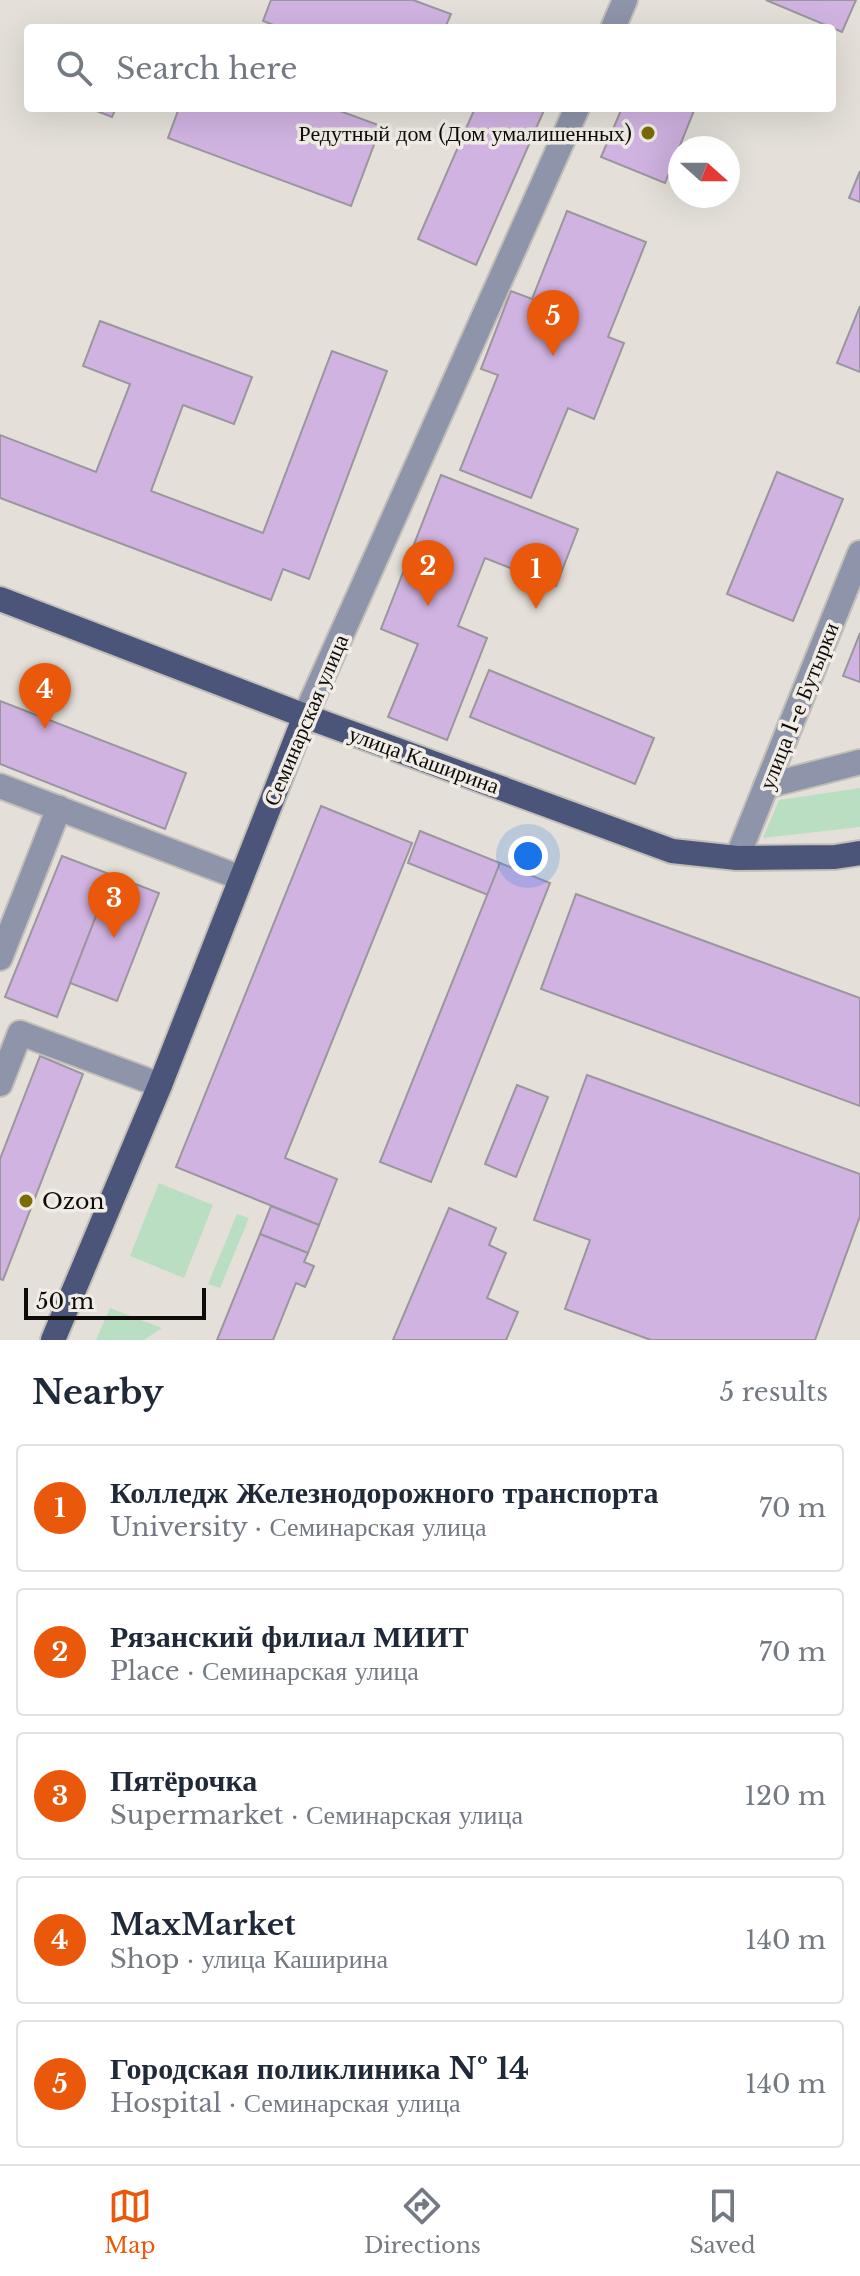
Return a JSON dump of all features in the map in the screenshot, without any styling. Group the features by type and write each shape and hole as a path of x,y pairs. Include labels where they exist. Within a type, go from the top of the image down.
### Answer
{"main road":[{"name":"улица Каширина","path":"0,599 305,716 672,851 737,858 835,857 860,853"},
{"name":"Семинарская улица","path":"53,1340 160,1085 305,716"}],"street":[{"path":"615,24 625,0"},
{"name":"Семинарская улица","path":"305,716 575,112"},
{"name":"улица 1-е Бутырки","path":"737,858 860,553"},
{"path":"766,786 860,762"},
{"path":"0,786 241,878"},
{"path":"0,958 59,808"},
{"path":"0,1084 10,1028 160,1085"}],"green space":[{"path":"860,788 860,827 763,838 779,800"},
{"path":"159,1183 213,1205 184,1278 130,1256"},
{"path":"237,1214 249,1218 220,1288 208,1284"},
{"path":"110,1308 162,1328 144,1340 96,1340"}],"building":[{"path":"271,0 413,0 451,14 447,24 271,24 263,21"},
{"path":"766,0 856,0 842,32 836,29 836,24 823,24"},
{"path":"178,112 343,112 381,126 351,206 168,138"},
{"path":"473,112 543,112 476,265 418,239"},
{"name":"Редутный дом (Дом умалишенных)","path":"620,112 693,112 684,136 668,136 668,176 665,183 601,157"},
{"path":"860,171 860,202 849,198"},
{"path":"567,211 646,242 608,337 624,343 594,419 568,408 531,498 460,470 498,375 481,369 511,291 532,299"},
{"path":"860,306 860,372 837,363"},
{"path":"100,321 252,377 234,424 183,405 151,491 263,533 332,351 387,371 309,579 283,569 271,600 0,498 0,435 96,472 130,384 83,366"},
{"path":"777,472 843,499 793,621 727,594"},
{"path":"441,475 578,529 556,586 485,558 458,626 487,638 447,740 388,717 418,644 381,629"},
{"path":"860,633 860,682 843,676"},
{"path":"489,670 654,738 635,784 470,717"},
{"path":"0,701 186,773 165,829 0,764"},
{"path":"321,806 412,843 285,1158 337,1179 319,1225 176,1167"},
{"path":"420,831 500,863 488,895 408,863"},
{"path":"62,856 112,875 57,1017 5,997"},
{"path":"500,863 550,883 431,1182 380,1162"},
{"path":"112,875 159,893 117,1001 70,983"},
{"path":"576,894 860,998 860,1106 541,989"},
{"path":"40,1056 83,1074 3,1280 0,1279 0,1159"},
{"path":"587,1075 860,1174 860,1216 815,1340 651,1340 565,1309 590,1240 534,1220"},
{"path":"517,1085 548,1097 516,1177 485,1164"},
{"path":"271,1206 319,1225 308,1253 260,1234"},
{"path":"449,1208 496,1228 489,1245 506,1253 487,1298 518,1312 506,1340 393,1340"},
{"path":"260,1234 308,1253 304,1262 314,1266 305,1287 296,1283 273,1340 217,1340"}],"place":[{"name":"Редутный дом (Дом умалишенных)","path":"648,133"},
{"name":"Городская поликлиника № 14","path":"553,356"},
{"name":"Рязанский филиал МИИТ","path":"428,606"},
{"name":"Колледж Железнодорожного транспорта","path":"536,609"},
{"name":"MaxMarket","path":"45,729"},
{"name":"Пятёрочка","path":"114,938"},
{"name":"Ozon","path":"26,1201"}]}
